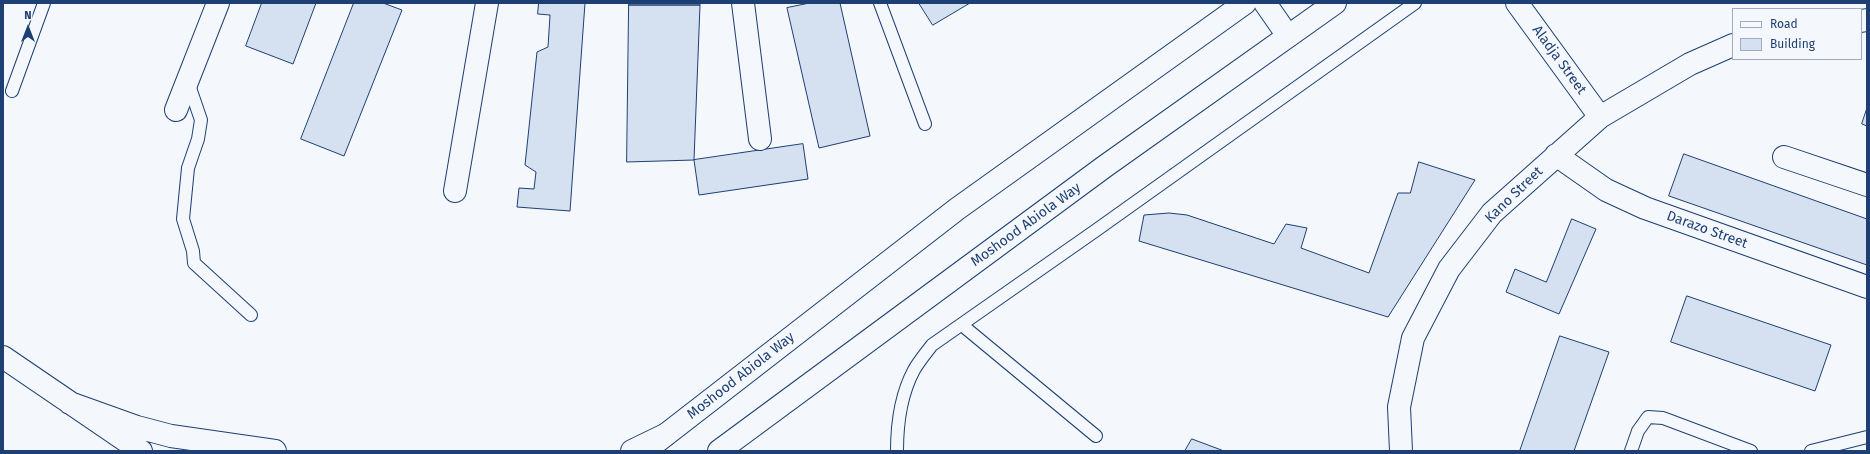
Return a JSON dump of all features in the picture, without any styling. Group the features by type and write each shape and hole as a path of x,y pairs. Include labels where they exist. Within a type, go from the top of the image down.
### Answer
{"main road":[{"path":"176,110 218,3"},
{"path":"454,191 487,3"},
{"path":"743,3 760,139"},
{"name":"Moshood Abiola Way","path":"644,451 957,209 1245,3"},
{"path":"1266,3 1288,36"},
{"name":"Moshood Abiola Way","path":"719,451 1104,168 1335,3"},
{"name":"Aladja Street","path":"1518,3 1600,117"},
{"name":"Kano Street","path":"1401,451 1399,407 1413,338 1448,269 1492,213 1600,117 1690,64 1732,45"},
{"name":"Darazo Street","path":"1556,155 1606,190 1645,208 1867,288"},
{"path":"1784,157 1867,185"},
{"path":"3,357 141,451"},
{"path":"70,403 137,427 171,436 275,451"},
{"path":"632,451 665,435"}],"lane":[{"path":"12,91 44,3"},
{"path":"880,3 925,124"},
{"path":"898,451 897,437 903,399 914,370 932,345 1415,3"},
{"path":"187,81 201,120 198,139 188,168 183,219 193,251 194,263 251,315"},
{"path":"962,324 1096,436"},
{"path":"1632,451 1638,432 1648,418 1663,418 1751,451"},
{"path":"1811,451 1867,438"}],"building":[{"path":"262,3 316,3 293,64 246,46"},
{"path":"354,3 383,3 402,10 344,156 301,139"},
{"path":"539,3 585,3 570,211 517,207 519,188 534,189 536,172 525,165 537,52 548,47 550,15 538,14"},
{"path":"629,3 700,3 700,5 629,5"},
{"path":"810,3 840,3 870,136 819,148 787,8"},
{"path":"919,3 970,3 933,25"},
{"path":"629,5 700,5 694,160 627,162"},
{"path":"1867,108 1867,126 1862,124"},
{"path":"803,144 808,179 699,195 694,160"},
{"path":"1684,154 1867,219 1867,265 1669,196"},
{"path":"1419,162 1475,180 1388,317 1139,241 1144,215 1169,213 1187,215 1274,244 1286,224 1307,228 1301,248 1369,273 1398,193 1410,193"},
{"path":"1572,219 1596,229 1559,314 1506,292 1515,269 1546,282"},
{"path":"1687,296 1831,345 1815,391 1671,342"},
{"path":"1560,336 1609,352 1574,451 1520,451"},
{"path":"1192,439 1224,451 1185,451"}]}
